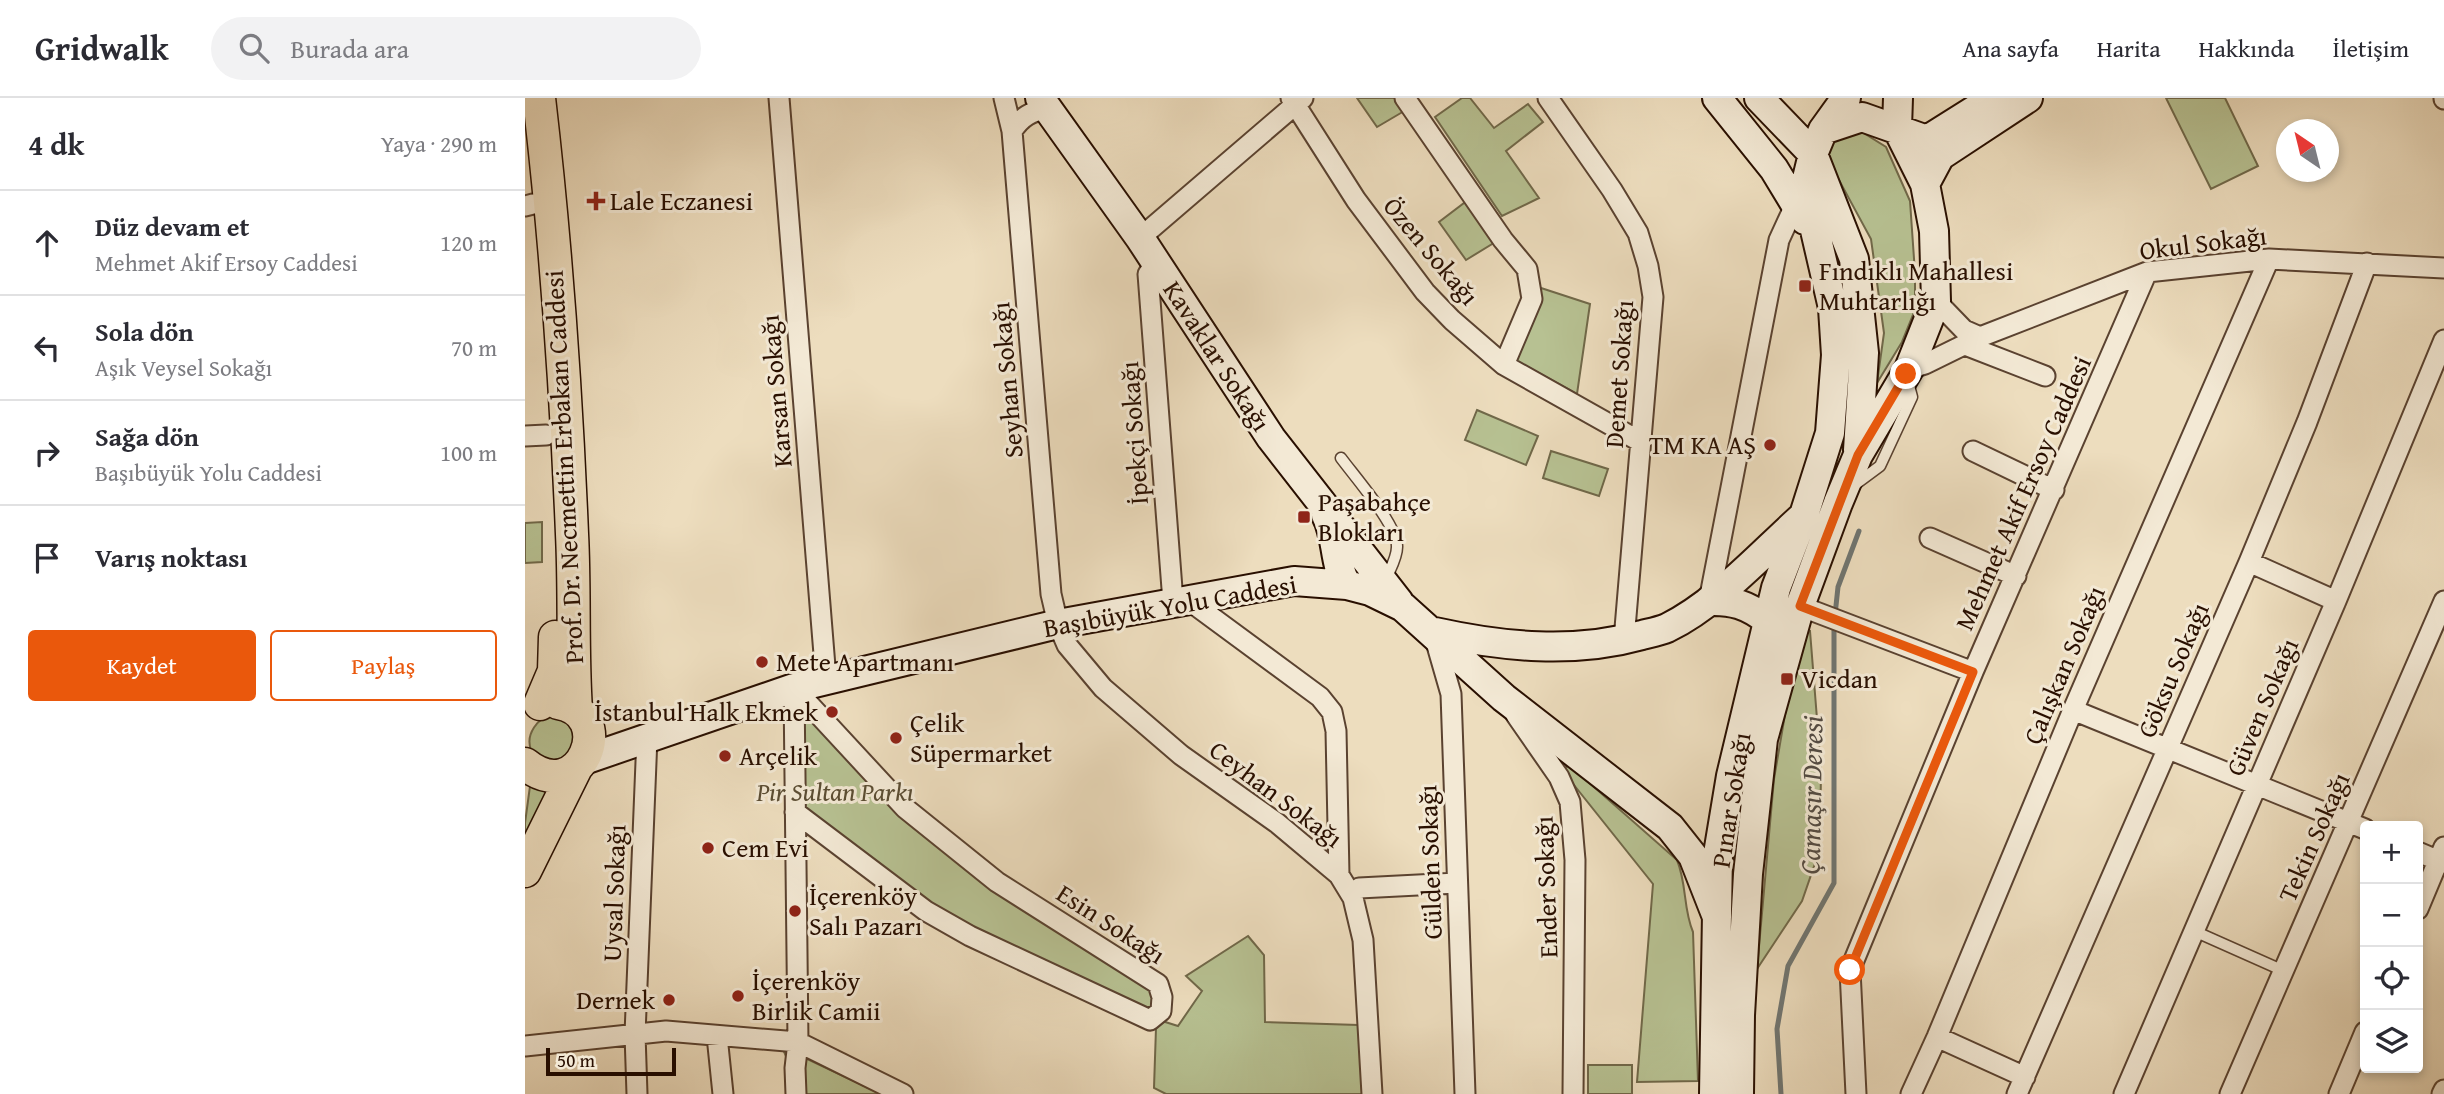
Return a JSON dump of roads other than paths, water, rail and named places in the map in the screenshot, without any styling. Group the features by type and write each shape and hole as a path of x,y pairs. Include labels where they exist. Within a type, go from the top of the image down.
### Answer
{"main road":[{"name":"Prof. Dr. Necmettin Erbakan Caddesi","path":"539,98 551,203 568,434 574,576 573,666 580,715 590,740 580,764"},
{"path":"1717,98 1773,169 1796,203 1817,242"},
{"path":"1759,98 1818,142 1854,259 1864,353 1858,455"},
{"path":"1804,515 1830,433 1836,355 1833,308 1805,187 1818,142 1846,98"},
{"path":"1670,827 1722,831 1755,815 1763,739 1800,606 1858,455 1907,372 1936,301 1934,231 1925,184 1897,128 1898,98"},
{"path":"1818,142 1861,117 1927,140 1994,98"},
{"path":"1925,184 1940,156 2028,98"},
{"name":"Kavaklar Sokağı","path":"1044,103 1140,238 1271,438 1312,488 1346,546 1340,570 1347,585"},
{"name":"Prof. Dr. Necmettin Erbakan Caddesi","path":"525,140 536,435 555,632 554,671 550,684 530,711"},
{"name":"Başıbüyük Yolu Caddesi","path":"580,764 647,737 826,679 1058,624 1294,581 1347,585 1370,591 1403,607 1432,631 1477,641 1541,647 1584,646 1624,640 1666,628 1709,601 1804,515"},
{"name":"Pınar Sokağı","path":"1714,1094 1718,854 1731,776 1767,620 1776,588 1804,515"},
{"path":"1294,581 1346,546 1384,582 1403,607"},
{"path":"1709,601 1726,600 1744,604 1767,620 1777,653 1777,689"},
{"path":"1432,631 1504,698 1670,827 1693,856 1717,917"},
{"name":"Prof. Dr. Necmettin Erbakan Caddesi","path":"530,711 552,702 565,704 580,715"},
{"path":"580,715 590,729 603,735 647,737"},
{"path":"525,764 545,776 567,774 580,764"},
{"path":"525,871 580,764"},
{"name":"Pınar Sokağı","path":"1739,1094 1748,873 1755,815"}],"street":[{"name":"Karsan Sokağı","path":"779,98 826,679"},
{"name":"Seyhan Sokağı","path":"1004,98 1012,131 1051,594 1058,624"},
{"path":"1405,98 1503,240 1527,269 1532,299 1504,365"},
{"name":"Demet Sokağı","path":"1548,98 1612,190 1638,233 1648,266 1653,297 1624,640"},
{"path":"1140,238 1296,100"},
{"name":"Özen Sokağı","path":"1296,100 1356,200 1425,292 1452,320 1504,365 1641,442"},
{"path":"1012,131 1019,120 1044,103"},
{"path":"1709,601 1779,240 1796,203"},
{"name":"Okul Sokağı","path":"1907,372 1972,341 2147,272 2269,259 2444,268"},
{"name":"Çalışkan Sokağı","path":"1911,1094 2073,710 2269,259"},
{"name":"İpekçi Sokağı","path":"1156,263 1148,274 1180,600"},
{"name":"Göksu Sokağı","path":"2021,1086 2249,562 2307,422 2367,263"},
{"name":"Mehmet Akif Ersoy Caddesi","path":"1856,1094 1850,970 1973,672 2147,272"},
{"path":"1936,301 1972,341 2045,376"},
{"name":"Güven Sokağı","path":"2124,1094 2336,601 2444,340"},
{"path":"1973,452 2054,490"},
{"path":"1930,538 2016,576"},
{"path":"2249,562 2336,601"},
{"path":"1180,600 1320,696 1332,712 1336,730 1339,875"},
{"name":"Tekin Sokağı","path":"2230,1094 2284,971 2357,826 2444,601"},
{"path":"1800,606 1973,672"},
{"name":"Ceyhan Sokağı","path":"1058,624 1066,645 1103,688 1181,755 1277,823 1339,875 1351,894 1363,940 1372,1094"},
{"name":"Gülden Sokağı","path":"1432,631 1451,694 1465,1094"},
{"path":"793,688 798,1042 796,1094"},
{"name":"Esin Sokağı","path":"793,688 905,808 997,882 1158,984 1162,997 1161,1011 1150,1020 970,936 926,911 795,812"},
{"name":"Ender Sokağı","path":"1504,698 1559,777 1570,802 1575,860 1573,1094"},
{"path":"2073,710 2357,826"},
{"name":"Uysal Sokağı","path":"637,1094 635,1034 647,737"},
{"path":"2423,853 2442,857 2423,898"},
{"path":"1351,894 1359,888 1458,883"},
{"path":"525,1046 666,1031 798,1042 902,1094"},
{"path":"717,1036 723,1094"},
{"path":"1937,1037 2021,1086"},
{"path":"2339,1094 2360,1044"}],"lane":[{"path":"1841,495 1880,466 1912,397 1907,372"},
{"path":"1341,458 1383,514 1396,538 1395,556 1384,582"},
{"path":"2194,931 2284,971"}],"waterway":[{"name":"Çamaşır Deresi","path":"1835,615 1838,587 1859,531"},
{"name":"Çamaşır Deresi","path":"1781,1094 1777,1029 1788,966 1834,883 1834,625"}],"place":[{"name":"Lale Eczanesi","path":"596,201"},
{"name":"Fındıklı Mahallesi Muhtarlığı","path":"1805,286"},
{"name":"TM KA AŞ","path":"1770,445"},
{"name":"Paşabahçe Blokları","path":"1304,517"},
{"name":"Mete Apartmanı","path":"762,662"},
{"name":"Vicdan","path":"1787,679"},
{"name":"İstanbul Halk Ekmek","path":"832,712"},
{"name":"Çelik Süpermarket","path":"896,738"},
{"name":"Arçelik","path":"725,756"},
{"name":"Cem Evi","path":"708,848"},
{"name":"İçerenköy Salı Pazarı","path":"795,911"},
{"name":"İçerenköy Birlik Camii","path":"738,996"},
{"name":"Dernek","path":"669,1000"}],"park label":[{"name":"Pir Sultan Parkı","path":"835,792"}]}
